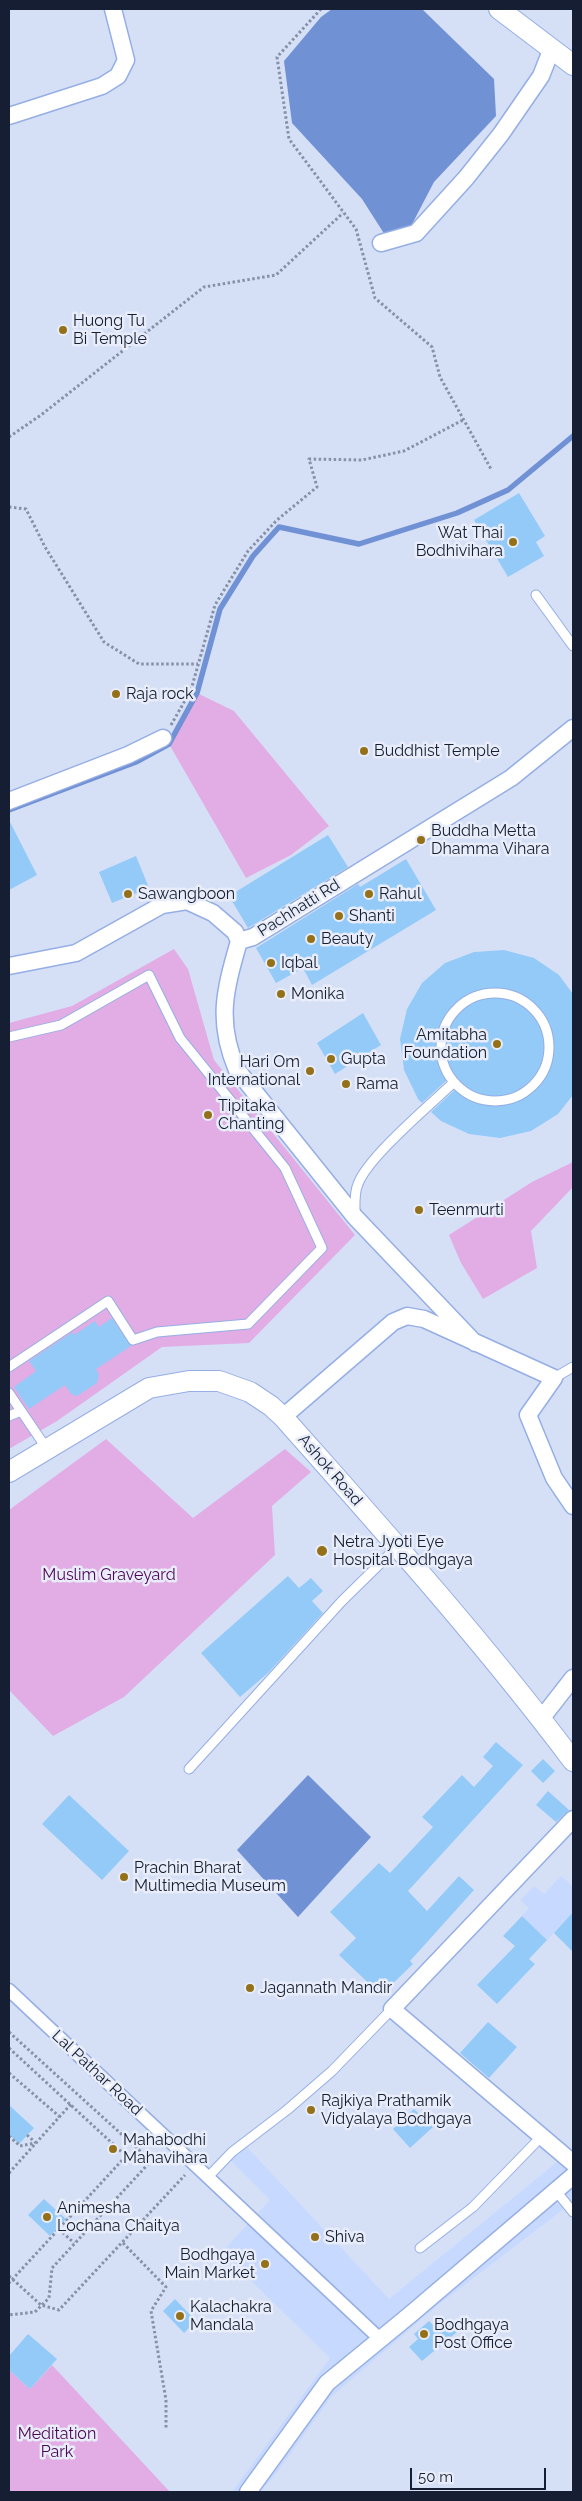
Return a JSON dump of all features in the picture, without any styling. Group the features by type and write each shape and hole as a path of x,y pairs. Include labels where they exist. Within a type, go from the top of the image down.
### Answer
{"street":[{"path":"9,116 102,86 118,76 126,60 113,9"},
{"path":"499,9 573,65"},
{"path":"381,243 416,233 466,178 501,134 540,76 552,48"},
{"name":"Pachhatti Rd","path":"9,966 76,953 162,905 187,901 213,913 235,932 239,940 253,937 511,778 573,728"},
{"path":"9,801 128,756 163,738"},
{"path":"239,940 228,978 223,1026 229,1052 237,1070 355,1217 475,1344"},
{"path":"283,1417 394,1322 407,1316 424,1320 554,1378 528,1415 554,1478 572,1501"},
{"name":"Ashok Road","path":"9,1472 149,1388 189,1381 218,1381 250,1392 272,1406 283,1417 397,1547 542,1719 573,1761"},
{"path":"542,1719 573,1678"},
{"path":"573,1819 392,2009 573,2163"},
{"name":"Lal Pathar Road","path":"9,1990 380,2339"},
{"path":"248,2492 327,2382 573,2176"}],"lane":[{"path":"536,595 573,646"},
{"path":"9,1037 61,1025 149,976 180,1038 285,1168 322,1248 248,1324 157,1332 133,1340 108,1302 9,1367"},
{"path":"498,992 516,997 531,1006 543,1020 549,1038 549,1055 544,1072 533,1087 518,1097 501,1102 483,1101 475,1098 466,1094 453,1083 444,1067 440,1049 442,1031 450,1015 463,1002 480,994 498,992"},
{"path":"355,1217 357,1185 362,1175 384,1149 453,1083"},
{"path":"554,1378 573,1367"},
{"path":"9,1393 47,1449"},
{"path":"9,1416 21,1411"},
{"path":"189,1769 342,1601 397,1547"},
{"path":"208,2177 232,2152 288,2110 332,2071 392,2009"},
{"path":"420,2248 473,2207 542,2136"},
{"path":"556,2191 573,2212"}],"path":[{"path":"9,437 41,415 204,287 276,275 344,212"},
{"path":"163,738 191,690 215,605 248,551 277,520 317,487 309,459 362,460 404,451 464,420"},
{"path":"9,507 26,509 45,547 104,642 139,664 198,664"},
{"path":"9,2032 151,2161 52,2268 48,2298 35,2312 9,2316"},
{"path":"9,2048 126,2156 9,2283"},
{"path":"9,2073 60,2117"},
{"path":"9,2172 71,2104"},
{"path":"27,2135 36,2143"},
{"path":"9,2136 20,2146 36,2143"},
{"path":"9,2276 41,2305 59,2310 194,2165"},
{"path":"59,2229 74,2243"},
{"path":"122,2243 166,2287 151,2311 166,2400 166,2428"}],"shaded area":[{"path":"561,1876 573,1887 573,1912 547,1940 522,1916 529,1908 520,1900 534,1886 544,1894"},
{"path":"243,2143 389,2299 573,2149 573,2202 438,2305 332,2396 275,2475 260,2492 232,2492 330,2358 222,2252 270,2200 227,2157"}],"green space":[{"path":"197,693 234,711 329,826 291,855 246,878 169,744"},
{"path":"174,949 188,969 214,1060 355,1235 249,1343 162,1347 57,1421 9,1449 9,1023 72,1006"},
{"path":"573,1162 573,1187 531,1231 537,1268 483,1299 461,1263 449,1235 532,1182"},
{"name":"Muslim Graveyard","path":"106,1439 193,1518 285,1449 311,1472 272,1506 275,1555 124,1697 53,1736 9,1690 9,1510"},
{"name":"Meditation Park","path":"52,2365 170,2492 9,2492 9,2370 30,2389"}],"water":[{"path":"332,9 422,9 494,79 496,116 434,182 409,230 385,235 362,199 292,123 284,61 321,17"},
{"path":"308,1775 371,1837 298,1917 237,1850"}],"building":[{"path":"519,493 545,536 536,542 544,556 508,577 474,520"},
{"path":"9,820 37,875 9,890"},
{"path":"328,835 348,867 248,928 229,896"},
{"path":"136,856 149,888 112,903 99,872"},
{"path":"406,859 436,910 312,985 303,968 276,983 256,948 358,884 360,887"},
{"path":"504,950 534,958 559,975 573,994 573,1095 558,1114 531,1131 500,1138 469,1134 441,1121 431,1112 458,1087 459,1081 455,1077 449,1078 422,1103 418,1099 404,1070 400,1039 407,1009 422,983 445,963 474,952"},
{"path":"363,1013 381,1045 335,1074 317,1043"},
{"path":"112,1318 131,1346 96,1369 99,1375 97,1383 77,1396 71,1394 65,1385 29,1409 14,1387 36,1371 29,1361 73,1332 74,1335 95,1321 99,1327"},
{"path":"288,1576 299,1588 311,1578 323,1591 312,1601 323,1613 269,1672 240,1697 201,1653"},
{"path":"496,1742 523,1765 408,1891 427,1911 459,1876 474,1890 410,1961 413,1964 381,1995 339,1955 356,1938 330,1912 379,1863 390,1873 433,1827 422,1817 462,1775 474,1787 493,1766 483,1757"},
{"path":"543,1759 555,1771 543,1783 531,1771"},
{"path":"548,1791 569,1810 556,1822 536,1805"},
{"path":"69,1795 129,1851 102,1880 42,1824"},
{"path":"573,1912 573,1952 554,1933"},
{"path":"522,1916 547,1940 529,1959 535,1964 497,2004 477,1985 515,1946 503,1936"},
{"path":"488,2022 517,2047 489,2078 460,2053"},
{"path":"9,2105 34,2128 19,2144 9,2134"},
{"path":"414,2109 433,2127 410,2148 393,2129"},
{"name":"Animesha Lochana Chaitya","path":"44,2199 66,2219 50,2236 28,2215"},
{"name":"Kalachakra Mandala","path":"175,2299 196,2321 184,2333 163,2311"},
{"path":"444,2316 457,2332 422,2361 409,2347 418,2339 414,2334 429,2321 433,2325"},
{"path":"28,2334 57,2359 30,2389 9,2370 9,2356"}],"waterway":[{"path":"9,810 136,762 169,744 197,693 220,609 253,556 279,527 359,544 457,513 508,490 573,436"}],"place":[{"name":"Huong Tu Bi Temple","path":"63,330"},
{"name":"Wat Thai Bodhivihara","path":"513,542"},
{"name":"Raja rock","path":"116,694"},
{"name":"Buddhist Temple","path":"364,751"},
{"name":"Buddha Metta Dhamma Vihara","path":"421,840"},
{"name":"Sawangboon","path":"128,894"},
{"name":"Rahul","path":"369,894"},
{"name":"Shanti","path":"339,916"},
{"name":"Beauty","path":"311,939"},
{"name":"Iqbal","path":"271,963"},
{"name":"Monika","path":"281,994"},
{"name":"Amitabha Foundation","path":"497,1044"},
{"name":"Gupta","path":"331,1059"},
{"name":"Hari Om International","path":"310,1071"},
{"name":"Rama","path":"346,1084"},
{"name":"Tipitaka Chanting","path":"208,1115"},
{"name":"Teenmurti","path":"419,1210"},
{"name":"Netra Jyoti Eye Hospital Bodhgaya","path":"322,1551"},
{"name":"Prachin Bharat Multimedia Museum","path":"124,1877"},
{"name":"Jagannath Mandir","path":"250,1988"},
{"name":"Rajkiya Prathamik Vidyalaya Bodhgaya","path":"311,2110"},
{"name":"Mahabodhi Mahavihara","path":"113,2149"},
{"name":"Animesha Lochana Chaitya","path":"47,2217"},
{"name":"Shiva","path":"315,2237"},
{"name":"Bodhgaya Main Market","path":"265,2264"},
{"name":"Kalachakra Mandala","path":"180,2316"},
{"name":"Bodhgaya Post Office","path":"424,2334"}]}
